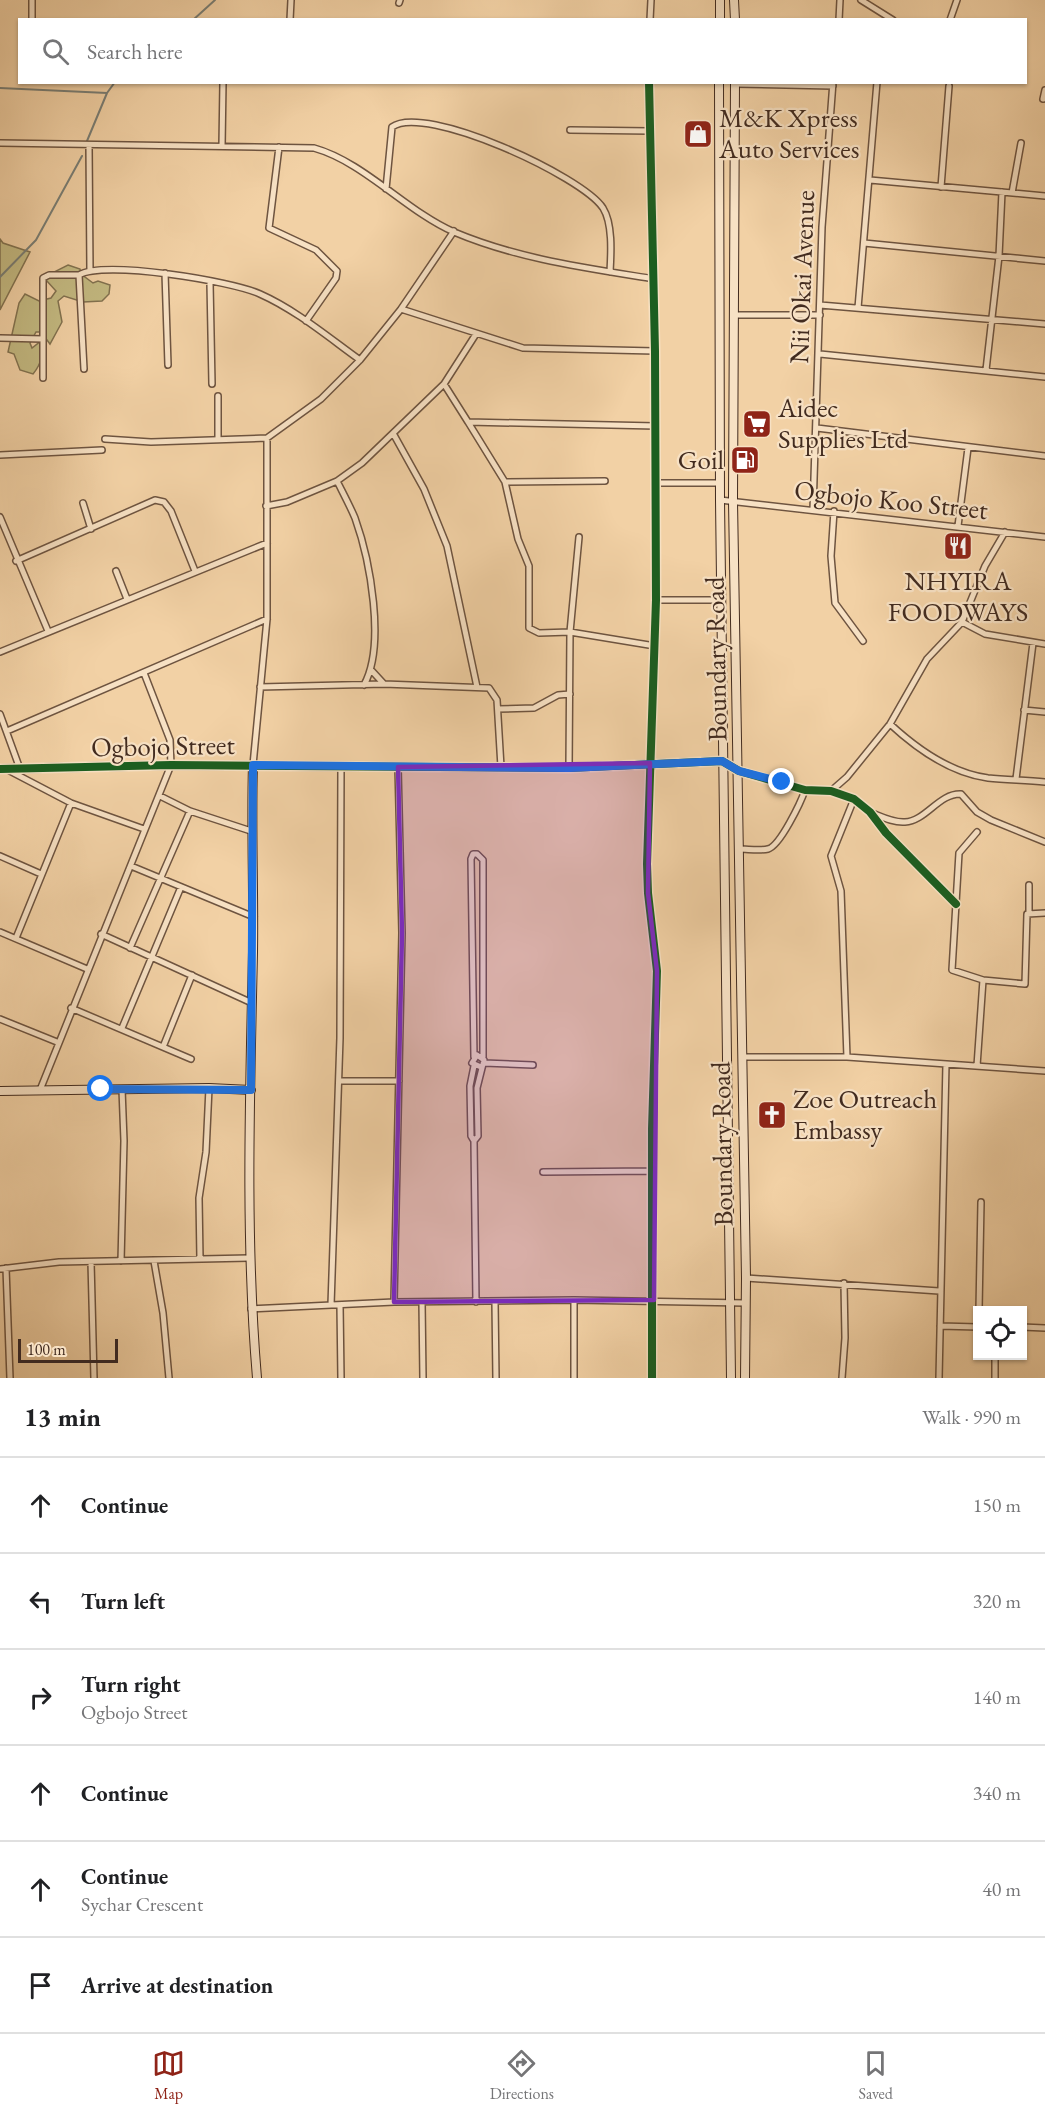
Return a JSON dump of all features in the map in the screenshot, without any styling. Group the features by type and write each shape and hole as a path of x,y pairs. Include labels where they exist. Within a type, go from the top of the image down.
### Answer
{"main road":[{"path":"720,0 720,18"},
{"path":"734,0 735,18"},
{"name":"Boundary Road","path":"719,84 722,761 731,1378"},
{"name":"Boundary Road","path":"735,84 733,501 746,1278 745,1378"},
{"path":"722,761 739,771"},
{"name":"Ogbojo Street","path":"2,769 171,765 569,768 722,761"},
{"path":"253,765 251,831 254,917 249,1258 257,1378"},
{"path":"0,1091 209,1088 251,1090"}],"street":[{"path":"32,0 32,18"},
{"path":"290,18 291,0"},
{"path":"650,18 651,0"},
{"path":"839,18 840,0"},
{"path":"861,0 872,2 891,18"},
{"path":"951,18 957,0"},
{"path":"222,146 223,84"},
{"path":"649,84 656,426 656,600 648,893 657,971 652,1378"},
{"name":"Nii Okai Avenue","path":"813,510 820,354 822,227 833,84"},
{"path":"858,308 877,84"},
{"path":"941,187 949,86"},
{"path":"1043,99 1045,90"},
{"path":"386,189 392,127 414,121 439,124 547,166 588,191 605,213 610,272"},
{"path":"570,130 650,131"},
{"path":"0,143 314,148 331,154 410,207 454,231 556,265 654,279"},
{"path":"1012,193 1021,143"},
{"path":"89,145 90,271"},
{"path":"279,147 269,228 312,247 337,271 336,278 306,321"},
{"path":"870,180 1045,196"},
{"path":"986,370 999,256 1002,192"},
{"path":"105,439 151,442 267,438 321,399 360,360 401,309 454,231"},
{"path":"864,243 1045,261"},
{"path":"43,378 43,278 49,275 79,275 90,271 165,273 260,294 306,321 360,360"},
{"path":"165,273 168,365"},
{"path":"79,275 84,369"},
{"path":"210,283 212,384"},
{"path":"820,305 1045,324"},
{"path":"401,309 523,348 655,351"},
{"path":"733,315 820,315"},
{"path":"266,506 296,499 337,481 394,435 444,384 476,334"},
{"path":"0,338 43,339"},
{"path":"820,354 1045,377"},
{"path":"444,384 505,482 518,539 529,566 529,628 539,633 570,632 655,646"},
{"path":"218,396 218,439"},
{"path":"468,422 656,426"},
{"path":"817,428 1045,456"},
{"path":"394,435 424,489 447,546 477,687"},
{"path":"253,765 267,619 267,438"},
{"path":"958,526 968,448"},
{"path":"0,455 102,450"},
{"path":"505,482 605,480"},
{"path":"337,481 355,518 364,549 374,639 372,671 364,685"},
{"path":"656,483 720,483"},
{"path":"16,561 155,500 164,502 171,511 195,571"},
{"name":"Ogbojo Koo Street","path":"720,500 834,511 1045,537"},
{"path":"83,503 91,529"},
{"path":"834,511 831,556 835,603 863,641"},
{"path":"0,517 16,561 48,631"},
{"path":"831,791 847,777 903,706 927,658 963,622 985,566 1005,532"},
{"path":"0,538 7,536"},
{"path":"569,768 570,632 579,537"},
{"path":"0,652 267,543"},
{"path":"116,571 127,599"},
{"path":"656,600 722,600"},
{"path":"7,731 267,619"},
{"path":"963,622 985,634 1045,644"},
{"path":"1016,779 1033,643"},
{"path":"372,671 384,684"},
{"path":"40,1090 57,1042 171,765 170,740 144,673"},
{"path":"260,687 384,684 489,688 494,693 498,709 501,767"},
{"path":"498,709 534,708 558,695 570,694"},
{"path":"1024,710 1045,712"},
{"path":"0,714 20,770"},
{"path":"890,724 911,744 946,764 986,778 1045,782"},
{"path":"331,1305 339,1081 341,766"},
{"path":"394,1302 402,933 398,766"},
{"path":"2,769 70,803 144,829"},
{"path":"739,771 805,790 831,791 854,799 870,812 886,833 956,904"},
{"path":"739,849 767,849 775,845 800,805 805,790"},
{"path":"870,812 906,822 924,815 953,795 961,795 977,812 991,820 1045,842"},
{"path":"160,796 190,811 251,831"},
{"path":"847,1057 841,891 831,856 854,799"},
{"path":"16,938 70,803"},
{"path":"130,948 190,811"},
{"path":"977,832 959,853 952,970 983,980 1025,984 1029,885"},
{"path":"476,1302 474,1142 478,1136 477,1088 480,1063 483,860 477,854 473,854 471,860 474,1057 480,1063 533,1065"},
{"path":"0,856 41,874"},
{"path":"131,866 254,917"},
{"path":"122,1028 181,887"},
{"path":"1029,912 1045,913"},
{"path":"0,932 87,969"},
{"path":"101,934 252,1003"},
{"path":"164,1047 192,975"},
{"path":"977,1066 983,980"},
{"path":"71,1008 191,1059"},
{"path":"0,1019 57,1042"},
{"path":"742,1057 847,1057 1045,1071"},
{"path":"939,1378 939,1291 946,1064"},
{"path":"339,1081 399,1081"},
{"path":"200,1259 199,1198 206,1152 209,1088"},
{"path":"121,1261 124,1141 122,1089"},
{"path":"543,1172 653,1171"},
{"path":"979,1306 981,1202"},
{"path":"10,1378 3,1268 91,1262 249,1258"},
{"path":"154,1261 164,1313 169,1378"},
{"path":"91,1262 94,1378"},
{"path":"746,1278 939,1291"},
{"path":"842,1378 845,1338 844,1283"},
{"path":"574,1300 574,1378"},
{"path":"251,1309 394,1302 654,1300 745,1303"},
{"path":"422,1302 423,1378"},
{"path":"495,1302 496,1378"},
{"path":"340,1305 341,1378"},
{"path":"940,1326 973,1327"},
{"path":"1027,1328 1045,1328"},
{"path":"995,1360 995,1378"}],"highlighted area":[{"path":"650,763 648,893 657,971 654,1300 394,1302 402,933 398,767"}],"shaded area":[{"path":"0,239 3,243 30,252 0,310"},
{"path":"68,265 80,269 81,274 93,283 98,281 110,285 109,294 102,301 83,302 64,296 58,301 62,322 50,344 41,332 36,332 30,343 32,348 41,341 42,355 38,366 33,374 20,370 14,354 8,352 19,303 25,294 39,301 51,298 56,291 46,280 54,272"}],"waterway":[{"path":"195,18 215,0"},
{"path":"87,141 107,93 114,84"},
{"path":"0,88 107,93"},
{"path":"0,277 36,240 82,156"}],"cycle path":[{"path":"649,84 655,351 656,600 647,864 657,971 652,1129 652,1378"},
{"path":"0,769 171,765 569,768 722,761 739,771 805,790 831,791 854,799 870,812 886,833 956,904"}],"place":[{"name":"M&K Xpress Auto Services","path":"698,134"},
{"name":"Aidec Supplies Ltd","path":"757,424"},
{"name":"Goil","path":"745,460"},
{"name":"NHYIRA FOODWAYS","path":"958,546"},
{"name":"Zoe Outreach Embassy","path":"772,1115"}],"route":[{"path":"101,1089 251,1090 254,917 251,831 253,765 569,768 722,761 739,771 782,782"}]}
